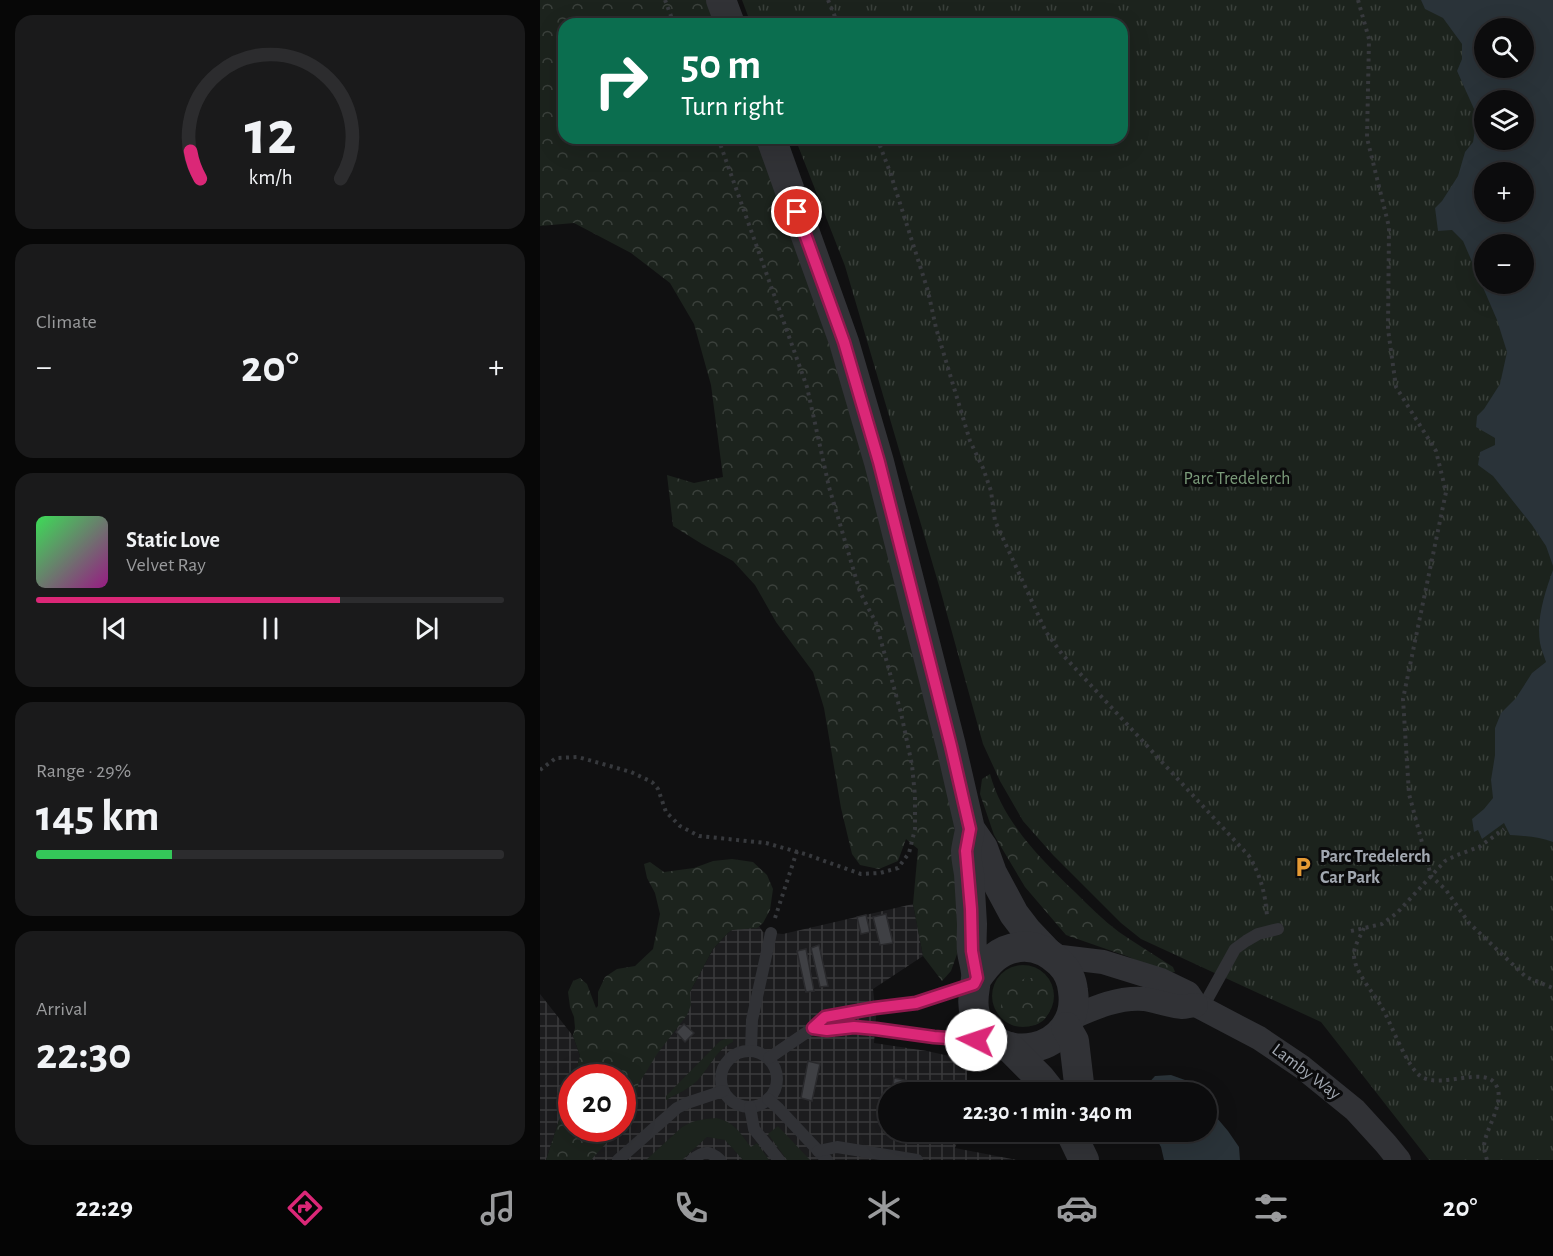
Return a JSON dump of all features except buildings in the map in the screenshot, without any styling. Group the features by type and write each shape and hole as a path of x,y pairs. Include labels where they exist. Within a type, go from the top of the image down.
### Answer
{"street":[{"path":"721,0 728,18"},
{"path":"773,144 844,342 873,440 970,829 983,848 992,873 1014,914 1027,931 1064,967 1072,982 1075,1001 1068,1022 1050,1042 1027,1049 1003,1044"},
{"path":"970,829 966,851 976,981 973,998 975,1015 984,1031 1003,1044 1043,1082"},
{"path":"976,981 987,963 998,954 1019,947 1036,948 1050,954"},
{"name":"Lamby Way","path":"1050,954 1103,962 1161,980 1188,993 1199,1006 1259,1038 1302,1067 1355,1110 1399,1160"},
{"name":"Lamby Way","path":"1068,1022 1090,1009 1128,999 1143,999 1183,1007 1199,1006"},
{"path":"1068,1022 1074,1041 1079,1082"},
{"path":"1076,1142 1085,1160"},
{"path":"1084,1142 1085,1160"}],"lane":[{"path":"1199,1006 1235,949 1273,925"},
{"path":"751,1050 752,1020 771,933"},
{"path":"769,1058 825,1017 916,1003 976,981"},
{"path":"813,1028 827,1030 854,1027 1003,1044"},
{"path":"751,1050 769,1058 777,1074 777,1083 768,1099 757,1106 750,1107 734,1103 727,1097 720,1080 726,1062 733,1055 751,1050"},
{"path":"618,1160 677,1107 723,1091"},
{"path":"768,1099 823,1155 837,1147 917,1160"},
{"path":"750,1107 754,1129 779,1160"},
{"path":"693,1160 700,1153 706,1152 720,1160"}],"path":[{"path":"665,0 672,18"},
{"path":"828,0 836,18"},
{"path":"1358,0 1369,39 1367,138 1389,227 1388,330 1396,387 1436,451 1446,492 1403,699 1410,794 1431,876 1446,890 1469,923 1526,977 1553,988"},
{"path":"540,770 556,758 578,757 631,772 652,782 658,789 666,812 680,826 699,836 766,843 797,851 861,874 880,873 898,868 909,853 915,829 915,796 912,765 901,713 876,623 860,592 829,487 807,387 720,144"},
{"path":"879,144 928,291 936,328 970,441 991,491 995,521 1046,632 1062,654 1249,856 1259,872 1273,925"},
{"path":"1351,931 1382,924 1397,913 1445,861 1479,847 1504,829"},
{"path":"771,933 797,851"},
{"path":"1364,928 1354,954 1358,969 1382,1006 1412,1067 1422,1077 1438,1082 1470,1076 1487,1078 1496,1084 1499,1098 1484,1146 1486,1160"}],"shaded area":[{"path":"1421,0 1553,0 1553,566 1546,546 1532,525 1493,476 1478,465 1480,452 1495,445 1495,438 1476,427 1477,416 1500,384 1507,352 1486,294 1534,294 1534,234 1474,234 1474,267 1463,241 1452,230 1438,231 1435,208 1458,176 1465,152 1473,142 1474,136 1474,150 1534,150 1534,90 1474,90 1474,109 1457,71 1462,59 1462,44 1443,18 1425,9"},
{"path":"1553,570 1553,842 1510,835 1504,823 1482,839 1478,830 1474,832 1472,819 1493,798 1491,780 1495,755 1495,728 1501,713 1516,698 1532,673 1546,662 1540,643 1539,625 1544,596"},
{"path":"913,904 923,956 873,989 876,1017 874,1043 967,1060 967,1082 878,1082 878,1142 957,1142 955,1148 1017,1160 579,1160 596,1142 636,1142 636,1086 713,949 732,930 757,923 763,932 783,934"},
{"path":"540,994 573,1036 580,1056 578,1064 558,1064 558,1123 546,1160 540,1160"},
{"path":"1171,1075 1187,1082 1150,1082 1155,1076"},
{"path":"1217,1118 1239,1147 1240,1160 1164,1160 1158,1142 1217,1142"}],"green space":[{"path":"540,0 708,0 715,18 558,18 558,144 761,144 860,434 950,788 959,869 957,954 951,971 942,981 923,956 913,904 918,849 906,839 898,861 879,869 860,865 852,854 841,808 824,708 813,672 776,622 755,585 733,561 673,526 667,475 694,483 723,477 711,385 694,324 670,283 631,253 574,223 540,226"},
{"name":"Parc Tredelerch","path":"742,0 1553,0 1553,1160 1429,1160 1321,1022 1141,939 1121,923 1053,855 1023,821 1000,781 983,744 845,266 797,144 1128,144 1128,18 749,18"},
{"path":"990,774 1004,808 1014,824 1049,866 1107,923 1173,967 1175,972 1162,973 1129,957 1066,935 1025,887 994,835 980,794 982,779"},
{"path":"732,859 753,862 767,875 773,889 770,910 763,923 757,928 732,930 713,949 690,992 691,1005 687,1015 657,1054 638,1085 636,1101 636,1064 578,1064 580,1056 573,1036 574,1017 568,992 573,981 580,978 587,984 596,1008 598,992 605,977 617,969 635,966 653,949 660,914 644,864 650,862 664,872 694,868 713,861"},
{"path":"1023,965 1045,974 1054,996 1045,1018 1023,1027 1001,1018 992,996 1001,974"},
{"path":"1026,978 1044,978 1050,994 1050,1011 1042,1021 1031,1026 1020,1024 1001,1012 1002,989"},
{"path":"733,1039 733,1042 718,1054 698,1080 687,1089 666,1100 666,1096 720,1041"},
{"path":"716,1118 733,1125 751,1147 757,1143 769,1160 743,1160 725,1140 707,1137 682,1160 646,1160 682,1127 694,1121"},
{"path":"558,1123 558,1142 607,1142 591,1160 546,1160"},
{"path":"778,1126 810,1160 787,1160 768,1134"}],"place":[{"name":"Parc Tredelerch Car Park","path":"1303,867"}],"route":[{"path":"797,212 844,342 879,462 951,746 970,829 966,851 972,951 977,978 974,984 916,1003 825,1017 813,1028 827,1030 854,1027 976,1040"}]}
